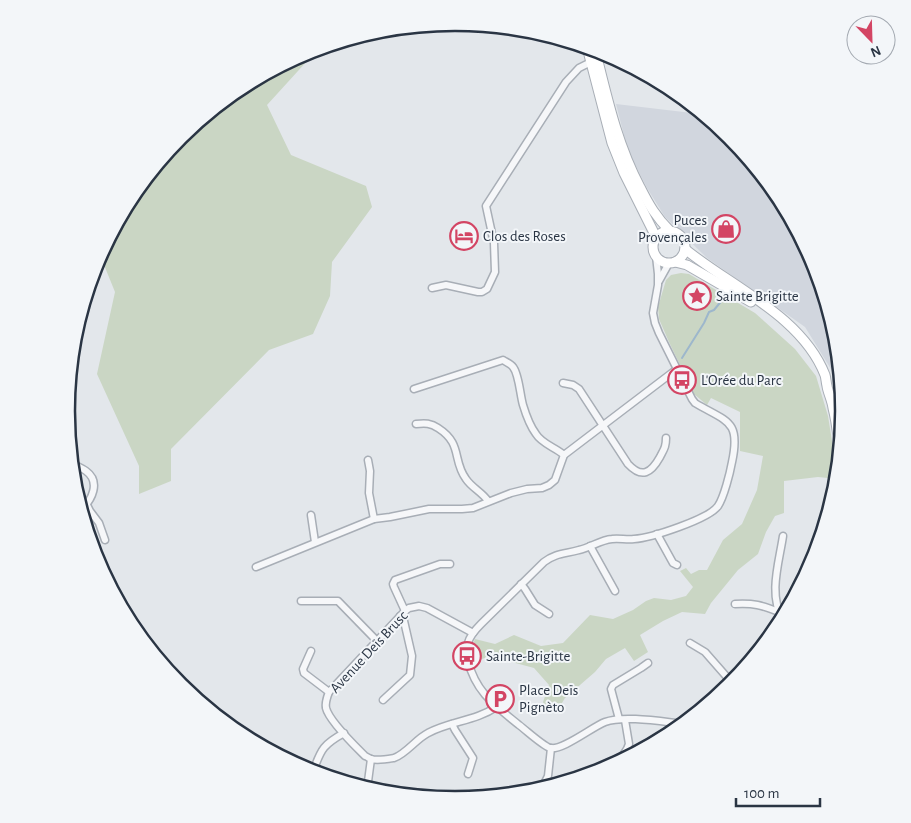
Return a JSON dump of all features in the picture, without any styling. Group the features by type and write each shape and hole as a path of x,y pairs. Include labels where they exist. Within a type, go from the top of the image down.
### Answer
{"main road":[{"path":"589,55 612,142 636,200 656,237"},
{"path":"597,58 619,140 631,169 660,221 670,231 681,237 684,244 685,249 682,257 672,262"},
{"path":"670,231 656,237 653,247 656,256 664,262 687,265 762,309 784,326 798,342 827,386"},
{"path":"685,249 765,306 788,325 808,346 825,376 836,423"}],"street":[{"path":"432,288 446,284 478,292 487,289 495,272 494,243 486,206 566,82 579,68 591,62"},
{"path":"656,256 658,285 653,313 655,323 692,399 695,403 727,421 731,425 734,435 733,456 719,505 703,517 657,534 634,539 611,539 580,550 551,556 480,624 468,641 466,651 470,670 477,685 496,707 551,748 564,746 606,722 622,720 673,723"},
{"path":"658,285 662,275 672,262"},
{"path":"414,389 503,360 513,367 518,379 523,405 536,436 564,455"},
{"path":"256,567 374,519 428,509 473,508 511,493 549,485 555,480 564,455 677,369"},
{"path":"564,383 579,389 633,469 641,473 648,472 654,467 666,446 666,438"},
{"path":"416,424 425,422 433,424 447,434 454,443 466,480 488,501"},
{"path":"368,460 370,471 369,493 374,519"},
{"path":"80,467 87,471 92,478 93,493 87,505 99,523 105,540"},
{"path":"312,515 315,542"},
{"path":"657,534 673,563 677,565"},
{"path":"779,612 775,588 783,536"},
{"path":"590,546 615,591"},
{"path":"383,700 410,675 412,656 403,614 394,588 395,580 440,564 450,564"},
{"path":"521,584 535,606 549,614"},
{"path":"301,601 338,601 376,640"},
{"path":"734,604 750,603 779,612"},
{"name":"Avenue Deïs Brusc","path":"371,760 365,756 330,717 326,709 326,700 329,692 376,640 410,608 418,606 427,608 473,633"},
{"path":"690,643 706,652 727,677"},
{"path":"311,651 303,669 304,673 329,692"},
{"path":"625,753 629,744 611,689 613,685 648,663"},
{"path":"368,781 371,760 394,758 401,755 426,734 436,729 482,715 496,707"},
{"path":"452,724 473,758 468,774"},
{"path":"315,765 320,752 344,733"},
{"path":"546,781 548,776 551,748"}],"shaded area":[{"path":"616,104 690,113 741,161 772,200 797,243 816,289 823,313 833,373 805,327 707,258 665,217 647,188 628,151"}],"green space":[{"path":"307,61 267,105 291,155 366,186 372,207 332,262 330,296 313,334 269,350 171,449 171,481 139,494 139,466 97,374 115,292 104,265 126,221 154,180 187,143 224,110 265,82"},
{"path":"689,274 755,313 795,349 816,376 828,416 833,450 829,478 818,477 784,481 784,513 775,516 766,532 758,554 738,570 711,603 705,614 682,612 663,621 640,635 648,652 634,661 625,648 606,659 595,672 565,698 557,711 546,710 543,702 549,685 534,668 490,656 474,662 471,650 475,639 495,644 514,635 541,646 563,643 590,615 613,619 654,598 671,600 686,596 693,587 680,571 686,568 691,574 699,570 707,570 723,540 742,524 757,490 763,456 740,451 740,412 711,398 707,405 694,394 659,319 658,307 666,280 671,275"}],"waterway":[{"path":"682,358 709,312 714,310 723,299"}],"place":[{"name":"Puces Provençales","path":"726,229"},
{"name":"Clos des Roses","path":"464,236"},
{"name":"Sainte Brigitte","path":"697,296"},
{"name":"L'Orée du Parc","path":"682,380"},
{"name":"Sainte-Brigitte","path":"467,656"},
{"name":"Place Deïs Pignèto","path":"500,699"}]}
